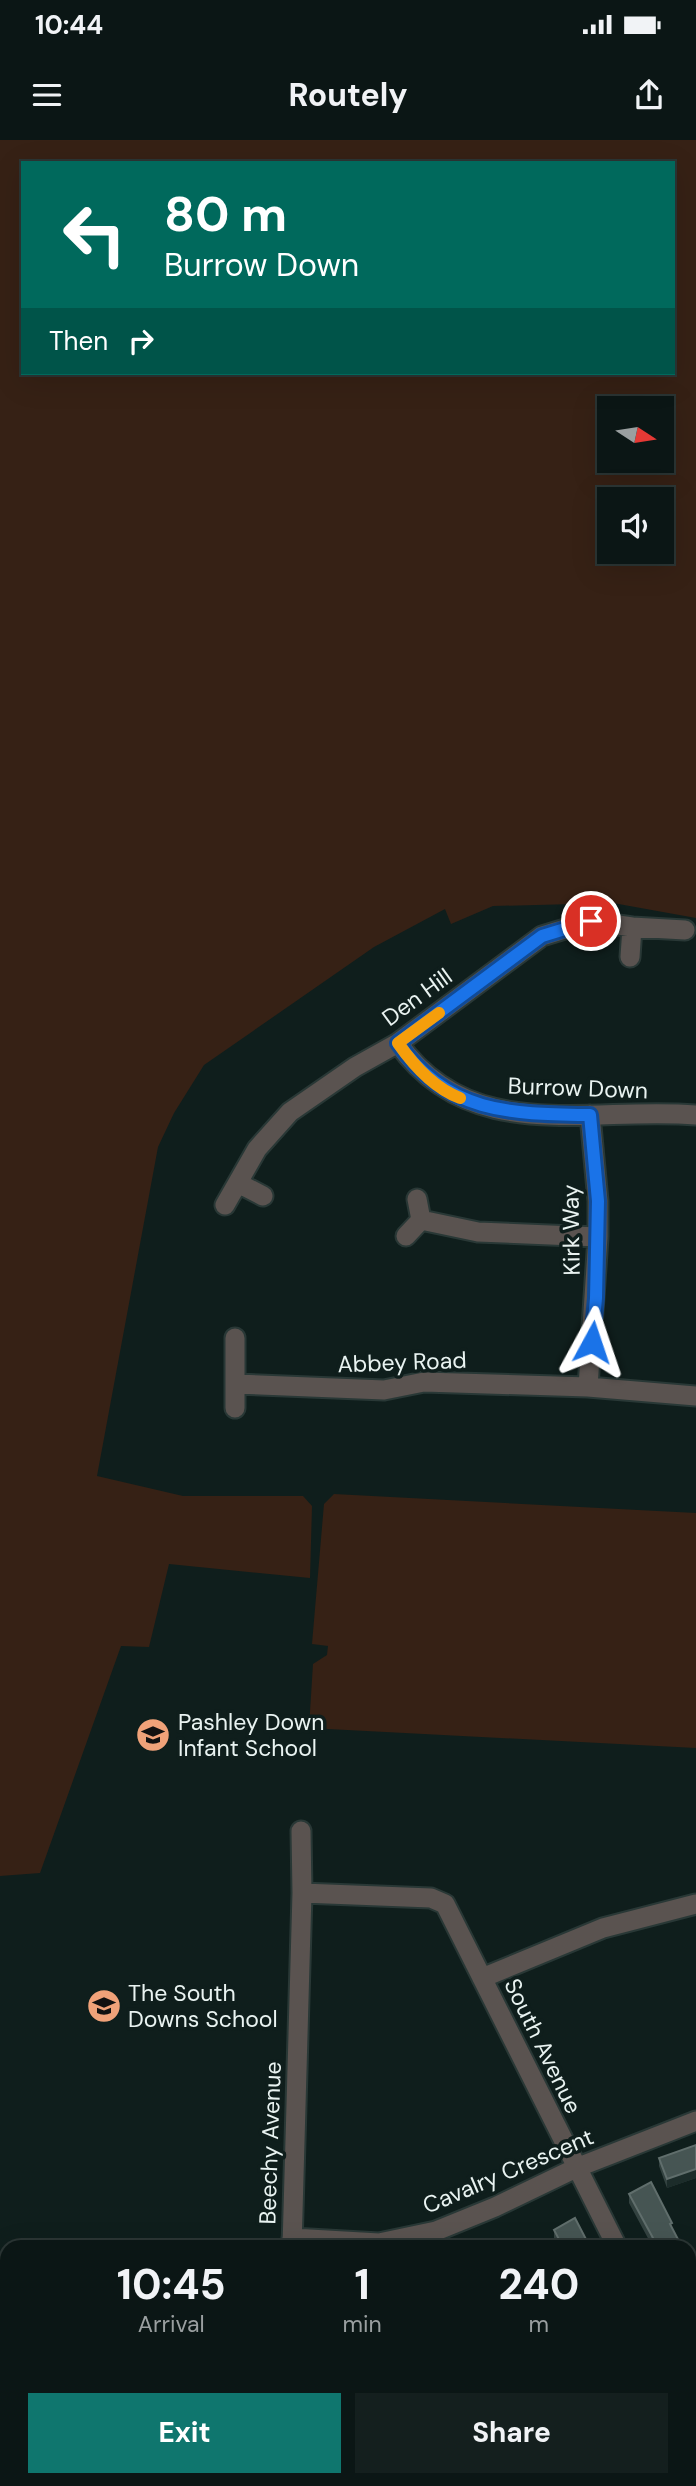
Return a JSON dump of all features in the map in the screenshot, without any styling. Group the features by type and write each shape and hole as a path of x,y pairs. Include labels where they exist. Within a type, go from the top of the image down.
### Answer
{"street":[{"name":"Den Hill","path":"225,1205 257,1149 290,1112 355,1067 398,1043 542,936 591,921 685,930"},
{"path":"630,957 632,927"},
{"name":"Burrow Down","path":"398,1043 411,1062 429,1079 454,1096 486,1108 527,1114 696,1115"},
{"name":"Kirk Way","path":"588,1387 598,1237 598,1201 590,1115"},
{"path":"238,1183 263,1196"},
{"path":"417,1199 421,1220"},
{"path":"421,1220 478,1232 598,1237"},
{"path":"406,1236 421,1220"},
{"path":"235,1338 235,1408"},
{"name":"Abbey Road","path":"236,1384 384,1390 424,1382 588,1387 696,1396"},
{"name":"Beechy Avenue","path":"292,2240 302,1893 301,1831"},
{"name":"South Avenue","path":"302,1893 431,1898 445,1904 613,2240"},
{"path":"482,1978 603,1928 696,1904"},
{"name":"Cavalry Crescent","path":"393,2240 436,2231 495,2207 576,2168 696,2121"}],"shaded area":[{"path":"0,140 696,140 696,918 613,903 493,906 451,924 445,909 374,947 204,1065 174,1113 158,1147 97,1476 183,1496 303,1496 312,1506 310,1578 169,1564 149,1647 121,1646 40,1873 0,1876"},
{"path":"334,1494 696,1513 696,1748 309,1728 313,1664 327,1655 328,1646 312,1644 324,1504"}],"building":[{"path":"696,2145 696,2169 667,2179 659,2158"},
{"path":"651,2182 678,2240 650,2240 653,2238 629,2194"},
{"path":"575,2218 586,2240 559,2240 554,2230"}],"slow traffic":[{"path":"439,1013 398,1043 411,1062 429,1079 460,1098"}],"place":[{"name":"Pashley Down Infant School","path":"153,1735"},
{"name":"The South Downs School","path":"104,2006"}],"route":[{"path":"591,921 542,936 398,1043 411,1062 429,1079 454,1096 486,1108 527,1114 590,1115 598,1201 596,1298 592,1342"}]}
